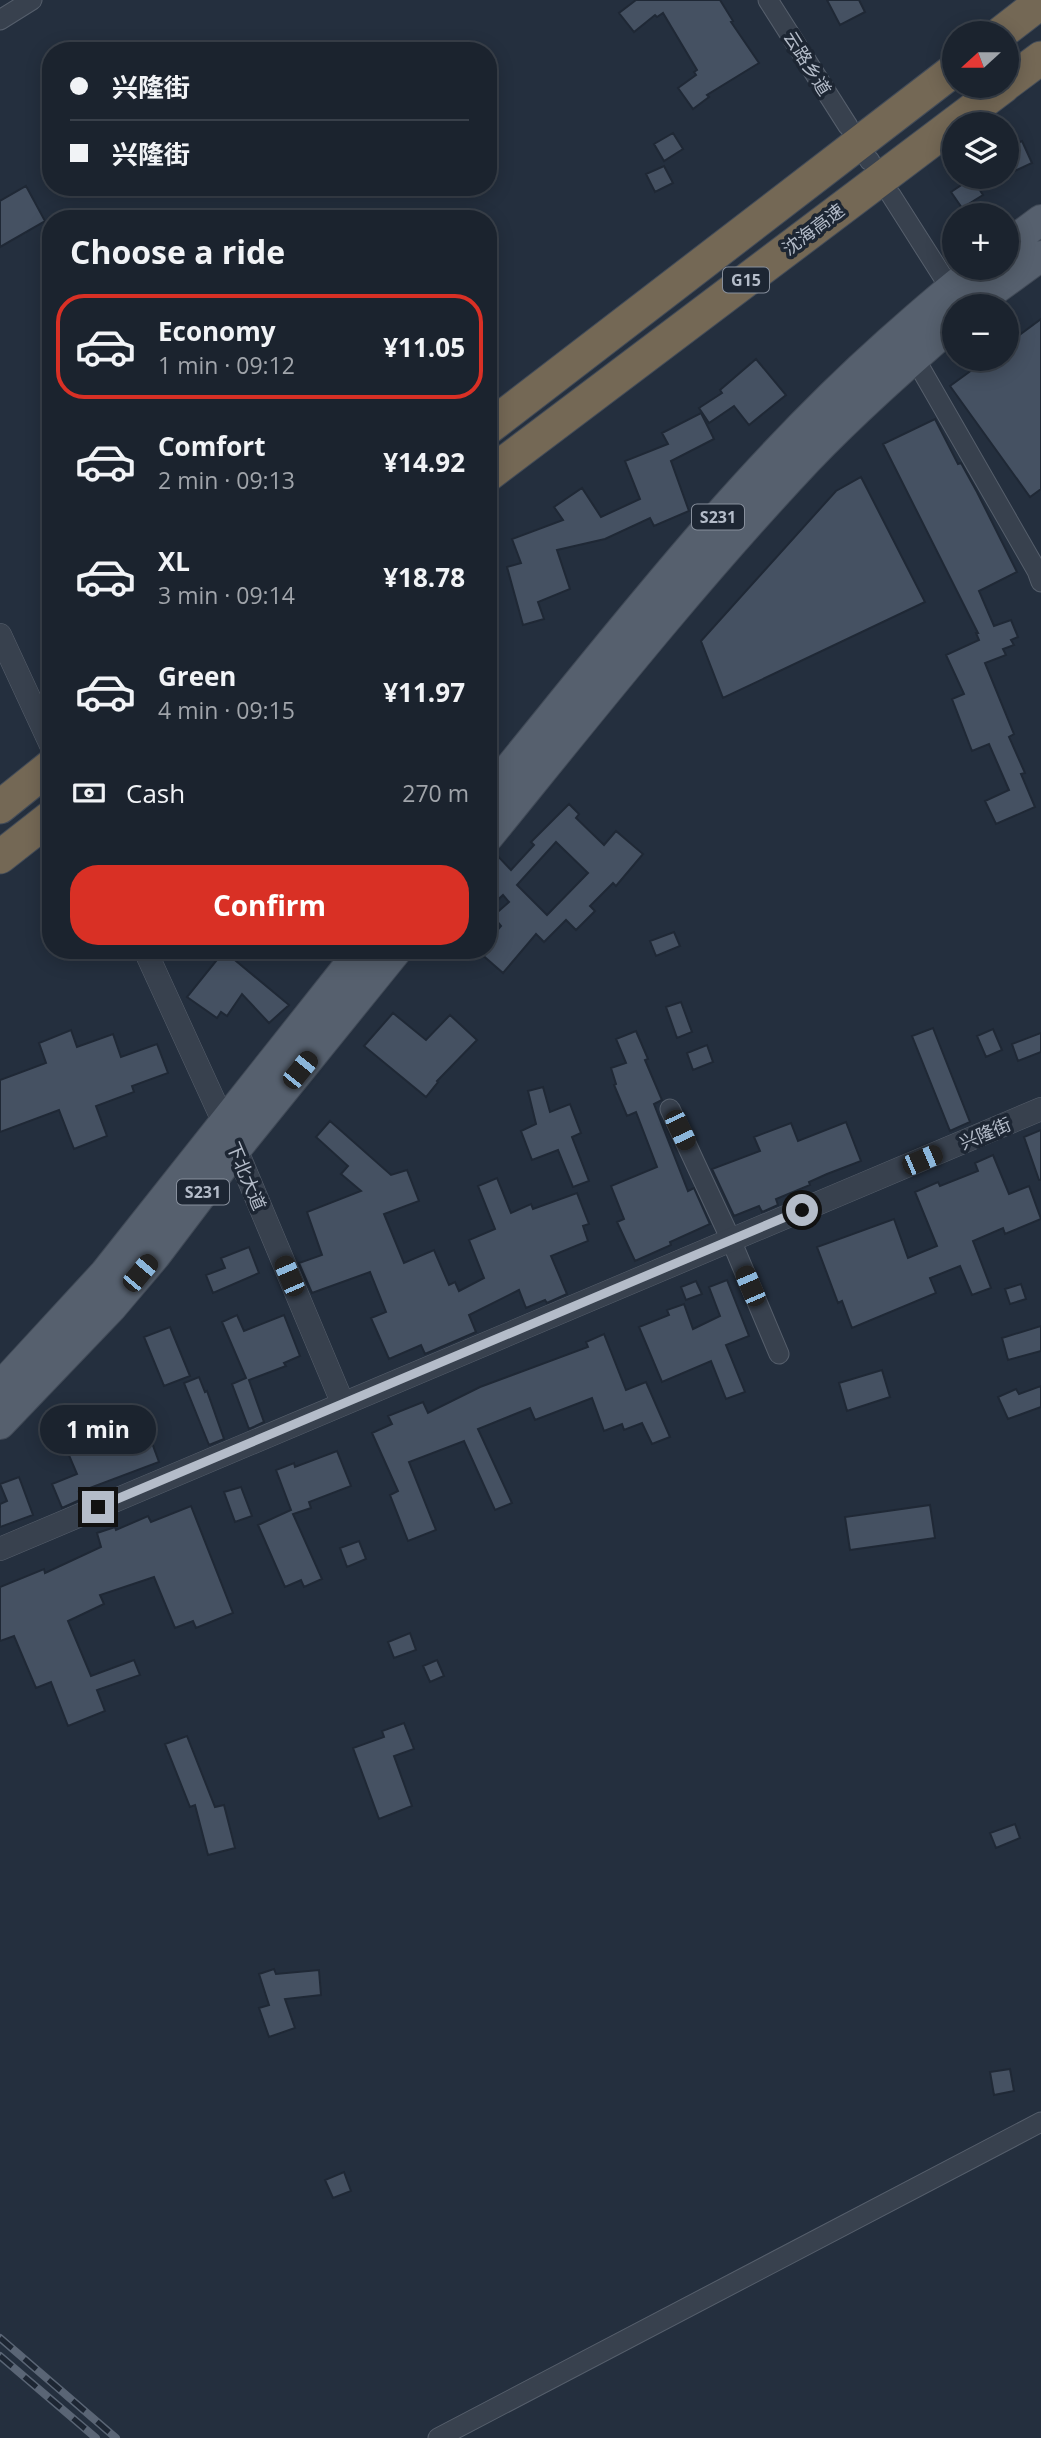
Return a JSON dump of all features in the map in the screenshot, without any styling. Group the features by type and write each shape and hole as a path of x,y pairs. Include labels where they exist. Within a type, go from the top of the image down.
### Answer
{"highway":[{"path":"1016,21 1041,2"},
{"name":"沈海高速","path":"1019,74 1041,58"},
{"name":"G15","path":"497,421 942,79"},
{"name":"沈海高速","path":"497,468 988,98"},
{"path":"2,806 42,773"},
{"path":"11,848 42,824"}],"main road":[{"path":"1019,236 1041,220"},
{"name":"S231","path":"967,294 1041,256"},
{"name":"S231","path":"497,783 657,587 766,461 857,371 942,311"},
{"name":"S231","path":"497,826 694,585 808,459 942,333"},
{"name":"S231","path":"0,1424 111,1308 155,1256 229,1136 355,959"},
{"name":"S231","path":"0,1387 389,959"}],"street":[{"path":"0,20 32,0"},
{"name":"云路乡道","path":"768,0 848,126"},
{"path":"891,195 959,294"},
{"path":"914,357 1041,582"},
{"path":"0,635 42,726"},
{"name":"下北大道","path":"149,959 229,1136 343,1404"},
{"path":"670,1109 731,1240 779,1354"},
{"name":"兴隆街","path":"0,1549 1041,1109"},
{"path":"438,2438 1041,2122"}],"building":[{"path":"636,0 720,0 733,21 731,22 759,63 707,95 709,97 693,109 678,88 696,75 694,72 697,70 663,13 657,17 655,15 634,32 619,13"},
{"path":"827,0 859,0 865,12 840,25"},
{"path":"673,133 683,149 664,161 654,144"},
{"path":"1022,141 1032,163 1019,169 1019,142"},
{"path":"664,166 673,183 655,192 646,174"},
{"path":"26,186 42,215 42,223 0,247 0,201"},
{"path":"956,189 979,189 983,195 970,203 959,203 951,192"},
{"path":"1041,319 1041,489 1030,497 950,386 971,371 1019,371 1019,335"},
{"path":"756,359 786,395 749,425 734,406 709,423 699,408 722,393 720,390"},
{"path":"701,413 714,439 671,461 689,511 654,526 650,518 605,539 557,550 570,589 538,602 544,619 523,625 507,567 521,563 512,539 563,520 554,507 582,488 601,517 640,499 625,461 668,444 662,433"},
{"path":"935,419 958,464 961,463 977,492 1017,572 979,591 994,626 1011,620 1018,637 1011,640 1014,645 1003,649 1006,655 985,663 1014,734 1009,737 1025,773 1021,774 1035,807 996,824 985,801 1009,790 989,744 972,751 952,699 964,694 946,655 979,640 978,633 883,444"},
{"path":"861,477 925,602 723,698 701,641 836,491"},
{"path":"569,804 579,814 576,818 604,845 616,831 643,854 616,886 613,883 590,906 595,911 576,930 566,920 544,942 536,934 503,973 487,959 497,959 497,931 501,926 497,921 497,912 509,902 503,895 497,901 497,855 511,870 534,845 531,842","holes":["556,842 588,873 547,915 517,885"]},
{"path":"674,932 680,946 656,956 650,941"},
{"path":"218,959 234,959 289,1005 269,1023 242,994 227,1016 221,1012 217,1018 187,997"},
{"path":"681,1002 692,1032 677,1038 666,1007"},
{"path":"393,1013 426,1040 450,1015 477,1040 437,1081 426,1097 364,1046"},
{"path":"933,1028 970,1122 950,1131 912,1036"},
{"path":"993,1029 1002,1050 986,1057 977,1036"},
{"path":"71,1030 77,1047 113,1034 121,1057 157,1044 168,1073 132,1086 134,1092 96,1106 107,1136 74,1149 59,1110 0,1132 0,1080 46,1063 39,1043"},
{"path":"636,1031 662,1100 654,1104 688,1191 694,1188 710,1224 635,1261 617,1222 624,1219 611,1186 657,1167 636,1112 627,1116 614,1085 616,1084 611,1068 626,1063 616,1039"},
{"path":"1041,1033 1041,1052 1018,1061 1012,1044"},
{"path":"707,1045 713,1062 693,1070 687,1053"},
{"path":"543,1087 550,1112 570,1104 581,1133 572,1137 589,1181 573,1187 558,1150 532,1160 521,1131 536,1124 528,1091"},
{"path":"330,1121 391,1175 407,1170 419,1201 384,1214 404,1263 434,1250 449,1285 455,1282 459,1291 484,1278 469,1240 495,1229 478,1186 497,1178 511,1213 531,1204 533,1209 577,1193 589,1224 583,1226 588,1241 551,1256 567,1294 526,1308 519,1290 469,1315 476,1332 425,1354 421,1345 389,1359 371,1318 386,1312 370,1272 312,1293 299,1263 322,1255 307,1212 361,1191 341,1174 348,1166 316,1137"},
{"path":"846,1122 861,1161 776,1199 778,1205 762,1212 759,1206 734,1216 712,1169 760,1151 754,1137 791,1123 798,1141"},
{"path":"1041,1130 1041,1180 1039,1180 1024,1137"},
{"path":"993,1155 1009,1194 1029,1186 1041,1219 1005,1234 1003,1228 973,1241 991,1288 972,1295 960,1266 930,1278 936,1293 852,1328 842,1301 838,1303 817,1247 894,1219 908,1258 937,1246 915,1192 938,1182 940,1186 978,1171 975,1163"},
{"path":"249,1247 259,1273 213,1293 206,1275 225,1268 221,1258"},
{"path":"727,1280 749,1336 726,1345 745,1392 726,1399 711,1361 662,1382 639,1327 669,1315 667,1310 684,1304 693,1329 720,1316 709,1287"},
{"path":"696,1281 702,1294 686,1300 681,1287"},
{"path":"1021,1284 1026,1299 1010,1304 1005,1289"},
{"path":"237,1315 244,1331 284,1315 300,1356 284,1363 286,1366 249,1380 264,1422 249,1429 232,1384 246,1378 222,1322"},
{"path":"1041,1326 1041,1351 1008,1360 1002,1338"},
{"path":"170,1327 190,1376 164,1386 144,1337"},
{"path":"604,1334 626,1390 646,1382 670,1437 652,1444 642,1423 624,1430 622,1424 604,1431 592,1398 535,1420 530,1408 478,1429 512,1503 495,1510 464,1441 409,1462 436,1530 408,1541 390,1495 398,1491 372,1433 392,1424 388,1416 423,1402 428,1413 480,1387 588,1347 586,1342"},
{"path":"882,1370 890,1397 847,1411 839,1383"},
{"path":"199,1377 205,1392 207,1391 224,1439 209,1445 184,1383"},
{"path":"1041,1386 1041,1407 1008,1419 998,1397 1016,1389 1019,1394"},
{"path":"99,1416 106,1435 144,1421 159,1462 79,1492 82,1499 62,1508 52,1484 77,1474 59,1432"},
{"path":"337,1451 351,1486 309,1502 311,1508 293,1514 322,1579 304,1587 301,1580 285,1587 258,1525 291,1510 276,1470 294,1463 295,1467"},
{"path":"19,1477 33,1515 0,1527 0,1504 7,1501 0,1484"},
{"path":"241,1487 252,1516 235,1522 224,1492"},
{"path":"930,1505 935,1538 850,1550 845,1517"},
{"path":"191,1506 233,1613 196,1628 193,1621 175,1628 154,1577 100,1595 104,1604 68,1621 91,1676 134,1660 140,1675 97,1690 105,1711 68,1726 51,1682 36,1688 14,1636 0,1641 0,1587 44,1569 45,1573 101,1547 97,1533 115,1527 116,1530 148,1516 151,1522"},
{"path":"359,1541 366,1559 347,1567 340,1548"},
{"path":"410,1633 416,1650 394,1658 388,1642"},
{"path":"437,1660 444,1676 430,1682 423,1666"},
{"path":"404,1723 414,1749 394,1756 412,1806 379,1819 353,1748 384,1737 382,1731"},
{"path":"187,1736 215,1807 224,1805 235,1848 208,1855 195,1805 190,1807 165,1744"},
{"path":"1015,1824 1020,1838 996,1848 990,1833"},
{"path":"274,1969 276,1974 319,1970 321,1995 285,1999 295,2028 269,2037 259,2008 269,2005 259,1974"},
{"path":"1010,2069 1014,2091 994,2095 990,2072"},
{"path":"344,2172 351,2191 333,2198 325,2180"}],"railway":[{"path":"0,2338 116,2438"},
{"path":"0,2356 96,2438"}],"route":[{"path":"98,1507 802,1210"}]}
